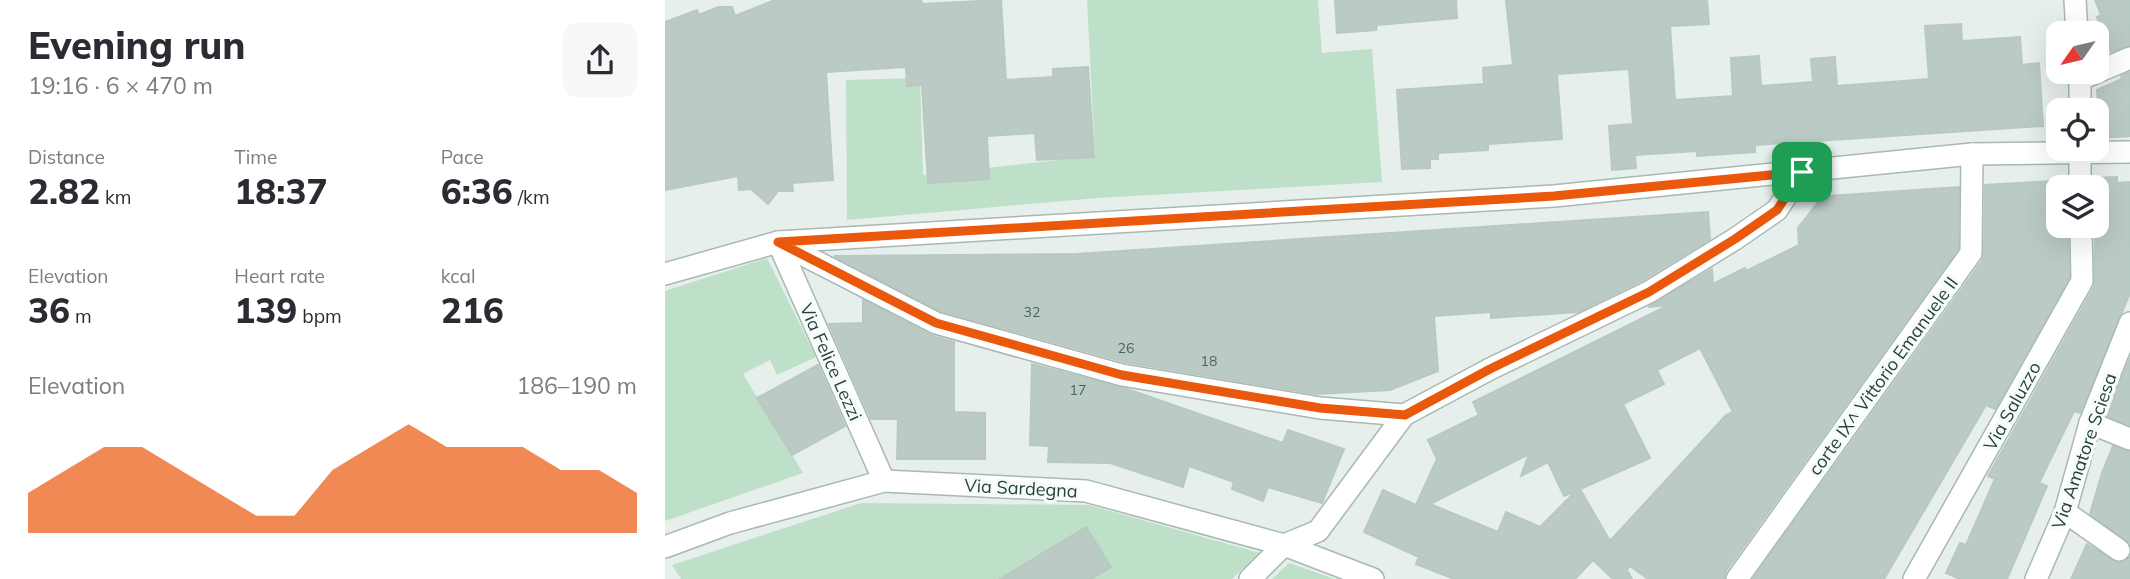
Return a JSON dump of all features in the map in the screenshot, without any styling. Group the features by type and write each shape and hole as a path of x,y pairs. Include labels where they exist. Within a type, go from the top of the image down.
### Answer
{"street":[{"path":"2075,0 2076,21"},
{"path":"2109,65 2130,58"},
{"path":"665,274 778,242 1554,196 1972,154 2046,152"},
{"path":"2109,152 2130,152"},
{"name":"corte IX^ Vittorio Emanuele II","path":"1737,579 1971,254 1972,154"},
{"path":"1250,579 1284,545 1318,531 1405,415 1490,369 1671,279 1777,210 1802,172"},
{"name":"Via Saluzzo","path":"1914,579 2082,281 2081,238"},
{"path":"778,242 936,323 1122,375 1320,408 1405,415"},
{"name":"Via Felice Lezzi","path":"778,242 884,481"},
{"name":"Via Amatore Sciesa","path":"2036,579 2065,512 2090,423 2130,323"},
{"path":"2090,423 2130,439"},
{"name":"Via Sardegna","path":"665,547 730,523 884,481 1086,491 1284,545 1373,579"},
{"path":"2065,512 2119,550"}],"green space":[{"path":"1087,0 1318,0 1322,53 1372,49 1382,182 1097,198 847,220 846,80 920,78 923,175 1095,156"},
{"path":"767,258 816,357 777,375 770,360 743,374 803,473 665,521 665,291"},
{"path":"861,503 1089,505 1260,553 1232,579 681,579 672,565"},
{"path":"1289,563 1335,579 1272,579"}],"building":[{"path":"775,0 921,0 922,4 1001,0 1006,80 1053,77 1053,69 1088,67 1094,157 1037,160 1035,133 987,136 989,179 928,183 922,85 907,86 906,67 826,72 833,180 792,183 793,191 778,191 768,204 751,189 739,190 738,176 665,190 665,22 697,10 699,15 718,7 732,7 735,16"},
{"path":"1335,0 1456,0 1457,18 1377,25 1376,30 1337,33"},
{"path":"1506,0 1707,0 1709,24 1670,26 1675,100 1733,96 1731,58 1759,56 1761,86 1813,82 1811,59 1835,57 1837,86 1929,79 1925,26 1961,24 1962,41 2020,37 2022,65 2039,63 2043,126 1755,145 1755,152 1697,156 1697,151 1635,155 1636,168 1612,170 1609,126 1633,124 1629,69 1557,74 1562,139 1488,144 1488,150 1438,153 1438,159 1430,159 1430,168 1402,169 1397,90 1484,84 1483,68 1513,65"},
{"path":"2095,0 2130,0 2130,45 2111,52 2109,21 2099,21 2097,17 2101,15"},
{"path":"2130,72 2130,136 2109,137 2109,98 2098,98 2097,90 2122,79 2121,76"},
{"path":"2109,177 2117,177 2117,183 2129,182 2130,293 2080,413 2074,411 2039,483 2047,486 2007,579 1960,579 1946,573 1960,543 1966,545 1995,479 1988,476 2094,287 2095,238 2109,238"},
{"path":"2046,181 2046,238 2068,238 2069,278 1995,409 1986,405 1884,579 1753,579 1982,261 1985,185"},
{"path":"1959,187 1958,249 1726,571 1724,579 1648,579 1630,566 1627,570 1632,579 1613,579 1593,560 1575,579 1454,579 1416,564 1419,557 1364,532 1383,490 1416,505 1437,459 1428,440 1479,415 1473,402 1669,305 1648,307 1712,269 1713,284 1799,245 1798,228 1819,201 1828,196","holes":["1700,348 1733,412 1726,415 1610,541 1580,489 1650,458 1623,404 1664,384 1657,370","1529,454 1521,476 1548,462 1564,496 1576,491 1540,527 1506,512 1498,532 1430,504"]},
{"path":"1708,212 1710,239 1643,280 1578,312 1491,318 1491,312 1434,316 1438,371 1390,390 1316,394 1125,362 941,311 834,256 1076,254"},
{"path":"863,300 930,335 954,342 954,412 985,413 985,459 897,459 898,419 871,419 829,324 863,323"},
{"path":"2130,358 2130,425 2107,416"},
{"path":"1032,364 1130,390 1283,443 1288,430 1344,449 1322,503 1268,487 1263,501 1232,489 1234,482 1189,466 1183,487 1110,463 1048,462 1049,446 1030,445"},
{"path":"818,365 845,426 792,455 757,398"},
{"path":"2113,446 2130,452 2130,543 2090,514"},
{"path":"1086,527 1111,567 1091,579 1000,579"},
{"path":"2087,544 2117,563 2130,557 2130,579 2071,579"}],"route":[{"path":"1802,172 1777,210 1649,292 1490,369 1405,415 1320,408 1122,375 936,323 778,242 1554,196 1802,172"}]}
